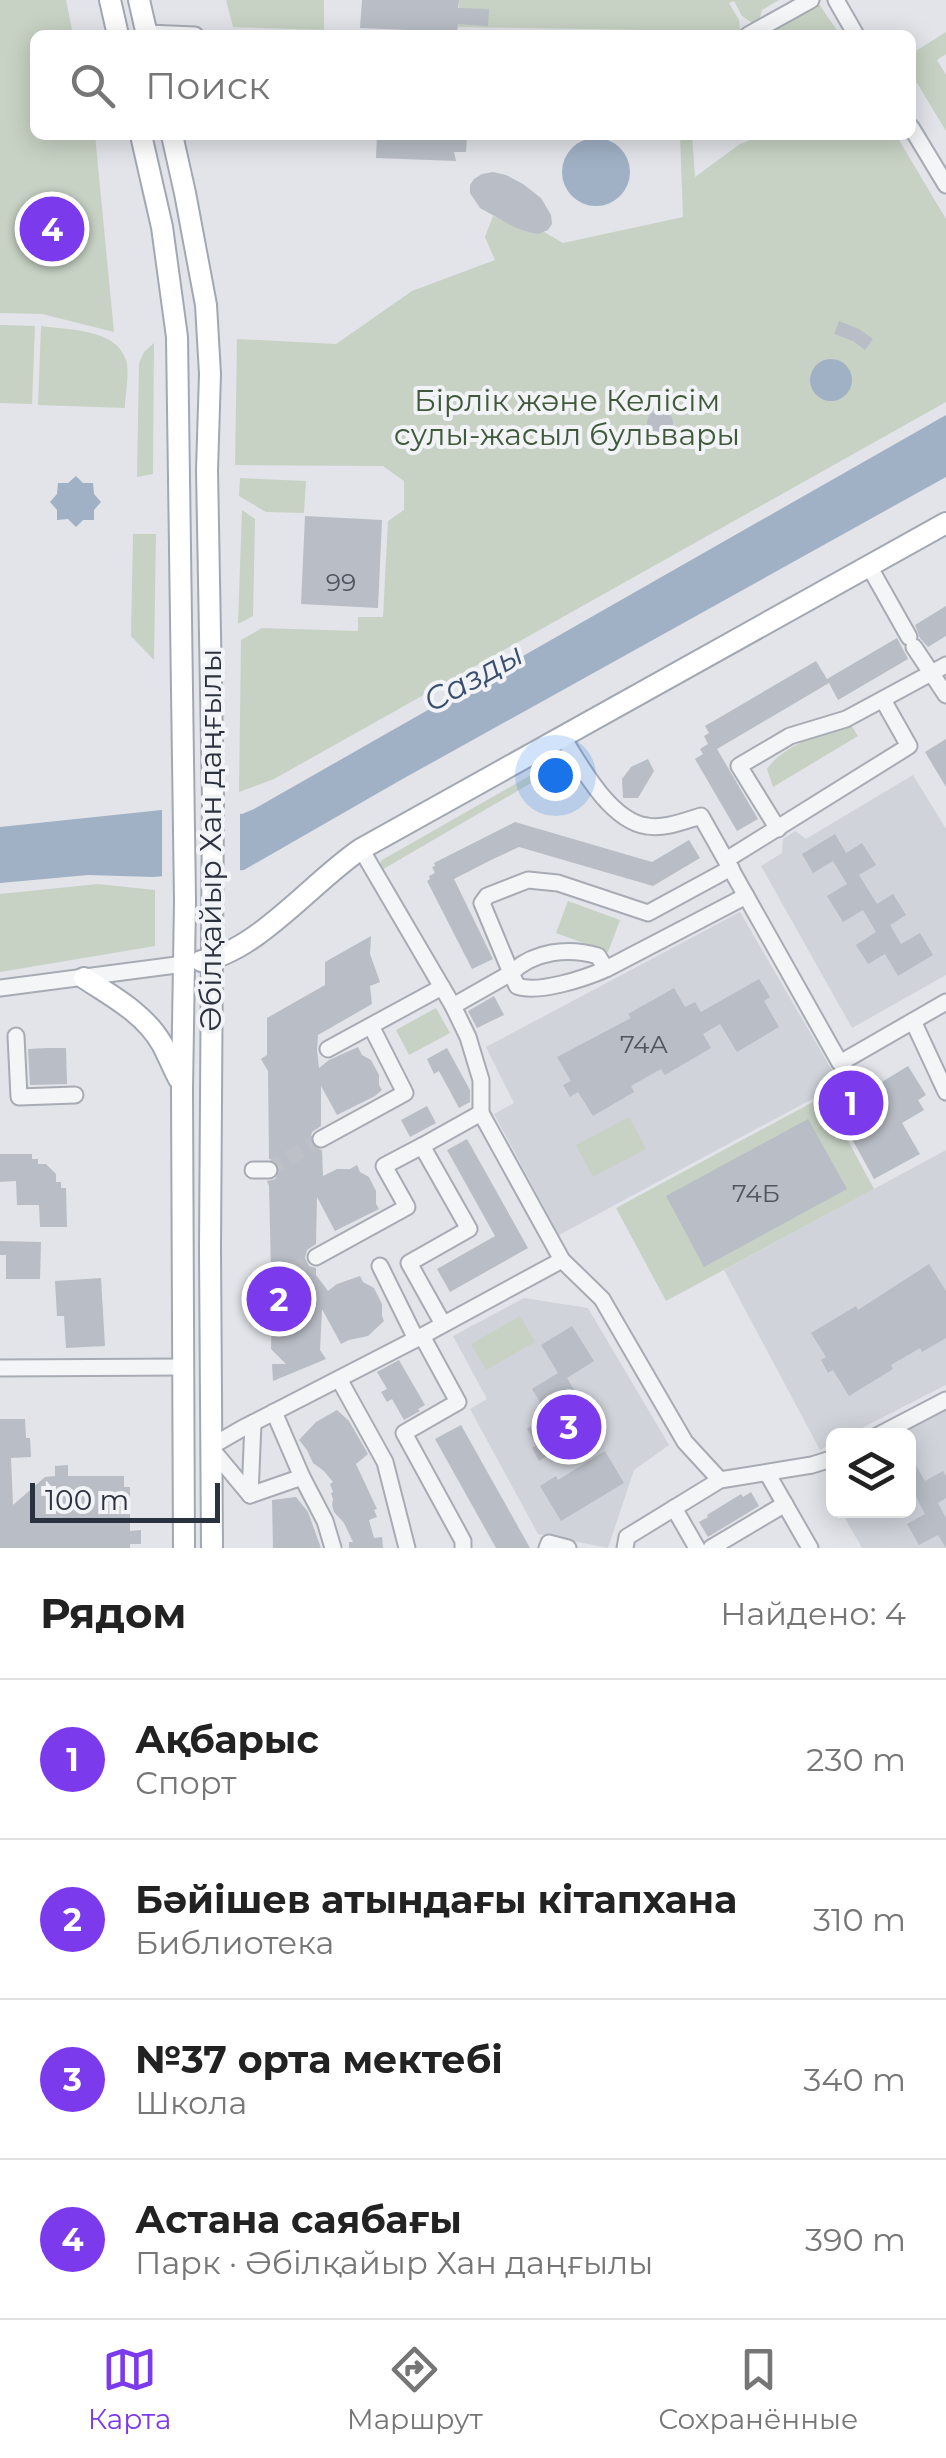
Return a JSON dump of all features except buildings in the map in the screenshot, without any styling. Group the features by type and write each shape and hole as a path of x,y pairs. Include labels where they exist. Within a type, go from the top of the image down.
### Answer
{"main road":[{"path":"110,0 117,30"},
{"path":"139,0 146,30"},
{"name":"Әбілқайыр Хан даңғылы","path":"142,140 162,227 177,337 185,891 184,1548"},
{"name":"Әбілқайыр Хан даңғылы","path":"173,140 206,305 210,374 206,470 212,799 212,1548"},
{"path":"177,337 210,374"},
{"path":"184,964 210,960 240,946 361,849 946,524"},
{"path":"179,577 186,612 198,630 209,634"},
{"path":"84,978 148,1025 161,1041 182,1086"},
{"path":"182,1117 210,1116"},
{"path":"183,1247 210,1249"}],"street":[{"path":"757,30 811,0"},
{"path":"836,0 853,30"},
{"path":"916,134 946,185"},
{"path":"869,566 911,642 939,669 946,695"},
{"path":"778,828 740,766 790,736 846,720 939,669"},
{"path":"746,896 606,969 528,989 517,986 482,903 487,896 528,880 558,883 648,912 909,746 883,700"},
{"path":"562,736 587,777 622,815 644,826 701,816 840,1062 946,1002"},
{"path":"361,849 453,1006 482,1080 481,1113 562,1260 602,1299 685,1442 720,1480"},
{"path":"453,1006 527,960 553,952 598,956 606,969"},
{"path":"0,988 184,964"},
{"path":"328,1050 442,987"},
{"path":"913,1021 944,1083"},
{"path":"321,1139 405,1093 371,1026"},
{"path":"16,1036 19,1097 74,1095"},
{"path":"316,1257 407,1207 384,1166 481,1113"},
{"path":"422,1146 470,1229 409,1264 444,1324"},
{"path":"250,1495 210,1448 562,1260"},
{"path":"380,1266 458,1402 404,1433 463,1541 463,1548"},
{"path":"254,1292 272,1282"},
{"path":"0,1368 183,1367"},
{"path":"339,1379 385,1462 407,1548"},
{"path":"892,1428 946,1400"},
{"path":"274,1412 325,1520 333,1548"},
{"path":"250,1495 253,1422"},
{"path":"625,1548 627,1538 720,1480 826,1461"},
{"path":"767,1473 810,1548"},
{"path":"250,1495 302,1477"},
{"path":"711,1548 784,1504"},
{"path":"674,1508 692,1546"},
{"path":"548,1548 549,1543 568,1548"}],"shaded area":[{"path":"913,775 946,829 946,975 852,1028 761,866 782,853 783,839 795,831 806,839"},
{"path":"740,912 840,1084 559,1235 494,1114 514,1103 486,1047"},
{"path":"946,1150 946,1385 862,1428 826,1428 826,1447 820,1450 724,1270"},
{"path":"524,1298 588,1308 669,1445 634,1470 608,1548 538,1534 470,1409 487,1399 453,1336"},
{"path":"946,1410 946,1548 862,1548 845,1518 916,1518 916,1428 912,1428"}],"green space":[{"path":"0,0 66,0 72,30 30,30 30,140 95,140 114,332 42,314 0,313"},
{"path":"226,0 324,0 324,30 233,27"},
{"path":"459,0 779,0 762,10 754,24 742,16 734,1 729,3 740,30 458,27"},
{"path":"819,4 837,30 775,30"},
{"path":"946,32 946,54 937,60 946,75 946,131 916,83 916,51"},
{"name":"Бірлік және Келісім сулы-жасыл бульвары","path":"680,140 692,140 695,177 750,140 899,140 946,219 946,402 274,779 239,792 241,640 262,628 358,631 358,617 383,617 388,521 404,510 404,481 383,466 235,465 237,339 336,344 412,291 495,260 485,237 493,216 528,232 544,232 563,243 683,217"},
{"path":"0,325 35,326 32,404 0,403"},
{"path":"41,326 90,332 121,350 127,364 125,408 38,405"},
{"path":"154,343 153,474 137,477 139,363"},
{"path":"240,478 306,481 304,513 266,512 239,496"},
{"path":"242,510 255,519 253,616 238,624"},
{"path":"133,534 156,534 154,660 131,636"},
{"path":"851,725 858,736 773,787 767,769 783,753"},
{"path":"561,758 567,762 380,871 382,860"},
{"path":"98,884 155,890 155,946 0,972 0,894"},
{"path":"568,901 620,920 608,952 556,933"},
{"path":"436,1008 450,1033 409,1055 396,1030"},
{"path":"824,1096 874,1189 666,1301 616,1208"},
{"path":"629,1117 646,1149 593,1177 576,1145"},
{"path":"520,1316 535,1342 486,1370 471,1344"}],"water":[{"path":"583,141 609,141 627,159 627,185 609,203 583,203 565,185 565,159"},
{"path":"831,359 846,365 852,380 846,395 831,401 816,395 810,380 816,365"},
{"path":"946,415 946,477 244,870 153,877 88,875 0,883 0,827 171,809 242,814 254,809"},
{"path":"76,476 83,483 93,483 94,494 101,502 94,510 94,520 83,520 76,527 68,519 57,520 57,510 50,502 57,494 58,483 68,483"}],"pier":[{"path":"162,806 240,809 240,876 162,881"}],"tunnel":[{"path":"269,1170 321,1139"},
{"path":"272,1282 316,1257"}],"place":[{"name":"Астана саябағы","path":"52,229"},
{"name":"Ақбарыс","path":"851,1103"},
{"name":"Бәйішев атындағы кітапхана","path":"279,1299"},
{"name":"№37 орта мектебі","path":"569,1427"}],"water label":[{"name":"Сазды","path":"473,677"}]}
